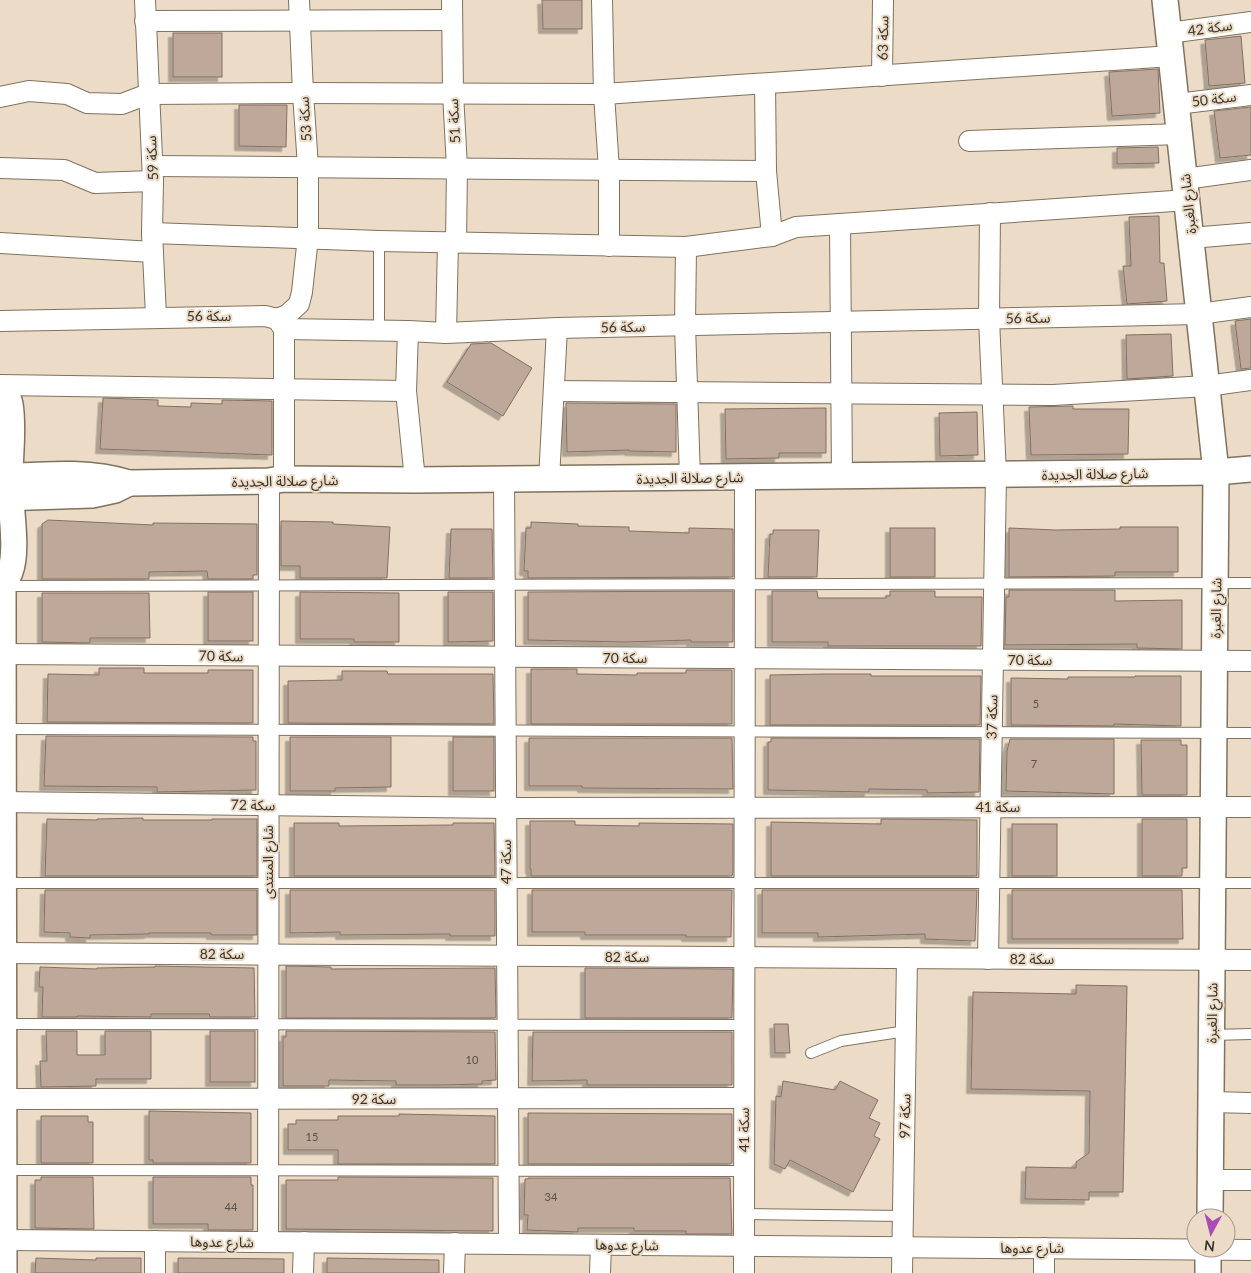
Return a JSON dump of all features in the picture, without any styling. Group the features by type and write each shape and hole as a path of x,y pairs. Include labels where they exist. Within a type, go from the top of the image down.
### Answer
{"street":[{"name":"سكة 59","path":"144,0 153,174 156,316"},
{"name":"سكة 53","path":"281,324 287,315 299,304 308,237 308,167 299,0"},
{"name":"سكة 51","path":"446,333 457,168 453,94 452,0"},
{"path":"602,0 604,94 609,170 609,246"},
{"name":"سكة 63","path":"882,76 883,0"},
{"name":"شارع الغبرة","path":"1166,0 1216,472 1210,1208"},
{"path":"145,20 451,20"},
{"name":"سكة 42","path":"148,94 303,92 604,94 764,84 882,76 1170,44 1251,22"},
{"path":"764,84 766,171 772,236"},
{"path":"0,97 29,91 67,94 87,103 122,104 148,94"},
{"name":"سكة 50","path":"1177,104 1251,95"},
{"path":"969,141 1180,134"},
{"path":"0,168 64,170 94,183 153,174 308,167 766,171"},
{"path":"0,243 153,242 308,237 452,243 686,247 772,236 796,227 990,214 1186,189 1251,170"},
{"name":"سكة 37","path":"988,959 996,475 989,319 990,214"},
{"path":"840,224 842,476"},
{"path":"1191,238 1251,233"},
{"path":"686,247 685,325 690,478"},
{"name":"سكة 56","path":"0,321 156,316 265,316 281,324 379,331 446,333 557,328 1199,314 1251,307"},
{"name":"شارع المنتدى","path":"268,1242 269,585 276,480 285,389 281,324"},
{"path":"549,479 557,328"},
{"path":"408,331 406,391 415,480"},
{"path":"554,390 1053,395 1207,386 1251,380"},
{"path":"0,387 406,391"},
{"path":"0,387 10,403 12,441 5,487 13,533 11,571 1,584 4,953 4,1170 2,1201 4,1273"},
{"path":"12,441 29,466 50,486 29,509 13,533"},
{"name":"شارع صلالة الجديدة","path":"5,487 50,486 88,474 129,483 276,480 996,475 1216,472 1251,469"},
{"name":"سكة 41","path":"744,1273 745,477"},
{"name":"سكة 47","path":"504,479 509,1244"},
{"name":"سكة 70","path":"2,654 268,657 1251,661"},
{"name":"سكة 72","path":"2,802 506,808"},
{"name":"سكة 41","path":"506,808 1251,807"},
{"name":"سكة 82","path":"4,953 1251,960"},
{"name":"سكة 97","path":"902,1273 907,958"},
{"name":"سكة 92","path":"4,1099 744,1098"},
{"path":"1212,1102 1251,1103"},
{"path":"1211,1180 1251,1180"},
{"name":"شارع عدوها","path":"4,1240 1044,1248 1186,1256"},
{"path":"155,1241 155,1273"},
{"path":"303,1273 304,1242"},
{"path":"454,1244 454,1273"},
{"path":"600,1273 601,1244"},
{"path":"1044,1248 1044,1273"},
{"name":"شارع عدوها","path":"1236,1252 1251,1250"}],"lane":[{"path":"379,331 380,241"},
{"path":"1,584 1251,583"},
{"path":"2,729 505,730 745,733 1251,733"},
{"path":"2,883 1251,883"},
{"path":"4,1024 744,1025"},
{"path":"811,1053 841,1041 906,1031"},
{"path":"1212,1035 1251,1034"},
{"path":"4,1170 744,1171"},
{"path":"744,1214 903,1216"}],"building":[{"path":"542,0 582,0 582,29 543,29"},
{"path":"173,33 222,33 222,77 173,77"},
{"path":"1241,36 1245,83 1209,86 1205,40"},
{"path":"1158,69 1160,113 1112,116 1109,72"},
{"path":"239,105 287,105 286,147 239,146"},
{"path":"1251,107 1251,155 1220,158 1214,111"},
{"path":"1158,147 1159,163 1117,164 1117,148"},
{"path":"1159,216 1160,263 1164,263 1167,301 1127,304 1123,266 1131,266 1129,217"},
{"path":"1251,319 1251,368 1241,369 1235,321"},
{"path":"1171,334 1173,376 1127,379 1126,335"},
{"path":"491,343 532,368 503,416 447,382 471,344"},
{"path":"103,398 158,400 158,406 191,407 191,403 222,404 222,400 272,401 272,455 100,449"},
{"path":"566,403 676,404 676,452 629,450 567,452"},
{"path":"1073,406 1073,409 1129,409 1128,454 1031,455 1029,407"},
{"path":"826,408 826,453 779,453 779,458 726,459 725,409"},
{"path":"977,412 978,455 940,456 939,413"},
{"path":"48,520 153,525 153,523 257,524 257,575 253,575 253,579 208,579 207,571 149,572 149,579 42,579 42,524"},
{"path":"281,521 333,522 333,524 390,527 387,578 300,578 300,566 281,566"},
{"path":"531,522 578,524 578,526 629,527 629,531 689,533 689,528 733,529 733,577 528,578 528,571 524,571 526,528 531,528"},
{"path":"1120,527 1178,527 1178,572 1115,572 1115,576 1009,577 1009,528 1055,530 1120,529"},
{"path":"890,528 935,528 935,577 890,577"},
{"path":"451,529 492,529 493,578 449,578"},
{"path":"773,530 819,530 817,577 768,577 770,534 773,534"},
{"path":"1009,590 1115,590 1115,601 1182,600 1182,649 1137,648 1137,644 1005,645 1006,597 1009,597"},
{"path":"733,591 733,642 691,642 691,640 625,642 528,640 528,592"},
{"path":"772,591 817,591 818,598 886,598 886,596 890,596 890,591 935,591 935,597 982,597 981,646 828,646 828,642 772,642"},
{"path":"208,592 253,592 253,641 208,641"},
{"path":"300,592 399,593 399,642 354,642 354,639 300,639"},
{"path":"448,592 493,592 493,641 448,642"},
{"path":"42,593 149,593 150,638 90,638 90,643 42,642"},
{"path":"99,668 144,668 144,673 208,673 208,670 253,670 253,723 47,722 48,674 99,675"},
{"path":"531,669 577,669 577,674 637,675 637,673 686,673 686,670 732,670 732,724 531,724"},
{"path":"342,671 387,671 388,674 493,674 494,724 288,723 288,681 342,680"},
{"path":"770,675 981,676 980,725 770,725"},
{"path":"1181,676 1181,726 1114,724 1114,726 1011,725 1011,678 1068,679 1068,677"},
{"path":"46,736 253,737 253,741 256,741 256,790 157,792 157,787 44,786"},
{"path":"290,737 391,737 391,787 335,788 335,791 290,791"},
{"path":"453,737 494,737 494,791 453,791"},
{"path":"529,738 732,738 733,789 529,786"},
{"path":"771,738 980,739 979,792 927,793 927,790 869,789 869,792 768,790 768,742 771,742"},
{"path":"1010,739 1114,739 1114,794 1006,791 1007,751"},
{"path":"1141,740 1181,740 1181,745 1187,745 1187,795 1142,795"},
{"path":"143,818 143,820 257,819 257,876 45,876 47,819 97,820"},
{"path":"881,819 977,820 977,876 771,876 771,822 881,824"},
{"path":"1142,819 1187,819 1187,868 1182,868 1182,876 1142,876"},
{"path":"530,821 575,821 575,825 639,826 639,823 733,824 732,876 531,876"},
{"path":"294,823 339,823 339,826 494,823 495,876 294,876"},
{"path":"1012,824 1057,824 1057,876 1012,876"},
{"path":"45,890 257,890 257,935 149,933 90,935 90,938 70,937 70,933 44,932"},
{"path":"290,890 495,890 495,936 450,936 450,934 340,935 340,932 290,933"},
{"path":"532,890 732,890 731,937 585,935 585,932 532,932"},
{"path":"762,890 977,890 975,941 925,939 925,934 818,937 818,933 762,933"},
{"path":"1012,890 1182,890 1183,939 1012,939"},
{"path":"155,966 254,968 255,1017 210,1017 209,1014 151,1014 151,1017 42,1017 43,987 39,987 40,967 97,969"},
{"path":"286,966 331,967 331,969 495,968 496,1016 495,1018 286,1018"},
{"path":"585,968 733,969 732,1018 585,1018"},
{"path":"1076,985 1127,986 1123,1192 1089,1192 1089,1200 1025,1199 1026,1167 1076,1168 1076,1162 1089,1153 1090,1091 971,1089 973,992 1076,994"},
{"path":"774,1024 788,1024 790,1053 775,1053"},
{"path":"46,1031 77,1031 77,1055 105,1055 105,1031 151,1031 151,1079 96,1079 96,1086 41,1087 40,1061 47,1061"},
{"path":"210,1031 255,1031 255,1082 210,1082"},
{"path":"286,1031 495,1032 496,1080 482,1081 482,1084 396,1085 396,1081 329,1080 329,1086 283,1086 283,1037 286,1037"},
{"path":"533,1032 732,1032 732,1085 587,1085 587,1080 532,1081"},
{"path":"783,1081 835,1090 840,1081 878,1100 869,1118 880,1123 874,1136 880,1139 853,1192 790,1160 785,1169 774,1164 776,1096 781,1097"},
{"path":"149,1111 251,1113 251,1163 153,1163 153,1160 149,1160"},
{"path":"528,1113 732,1114 732,1163 528,1164"},
{"path":"399,1114 495,1116 495,1164 338,1164 338,1150 288,1150 288,1124 296,1124 296,1120 338,1120 338,1116 399,1116"},
{"path":"41,1116 88,1116 88,1122 93,1122 93,1163 41,1163"},
{"path":"41,1177 93,1177 94,1229 35,1228 35,1180 41,1180"},
{"path":"153,1177 251,1177 251,1185 253,1185 253,1230 208,1230 208,1224 153,1224"},
{"path":"338,1177 493,1178 493,1231 286,1229 286,1180 338,1180"},
{"path":"730,1178 732,1234 686,1234 686,1231 634,1231 634,1228 578,1228 578,1232 527,1230 528,1215 524,1215 525,1179"},
{"path":"36,1258 96,1260 96,1258 141,1258 141,1273 35,1273"},
{"path":"178,1258 284,1259 284,1273 178,1273"},
{"path":"327,1258 439,1260 439,1273 327,1273"}]}
